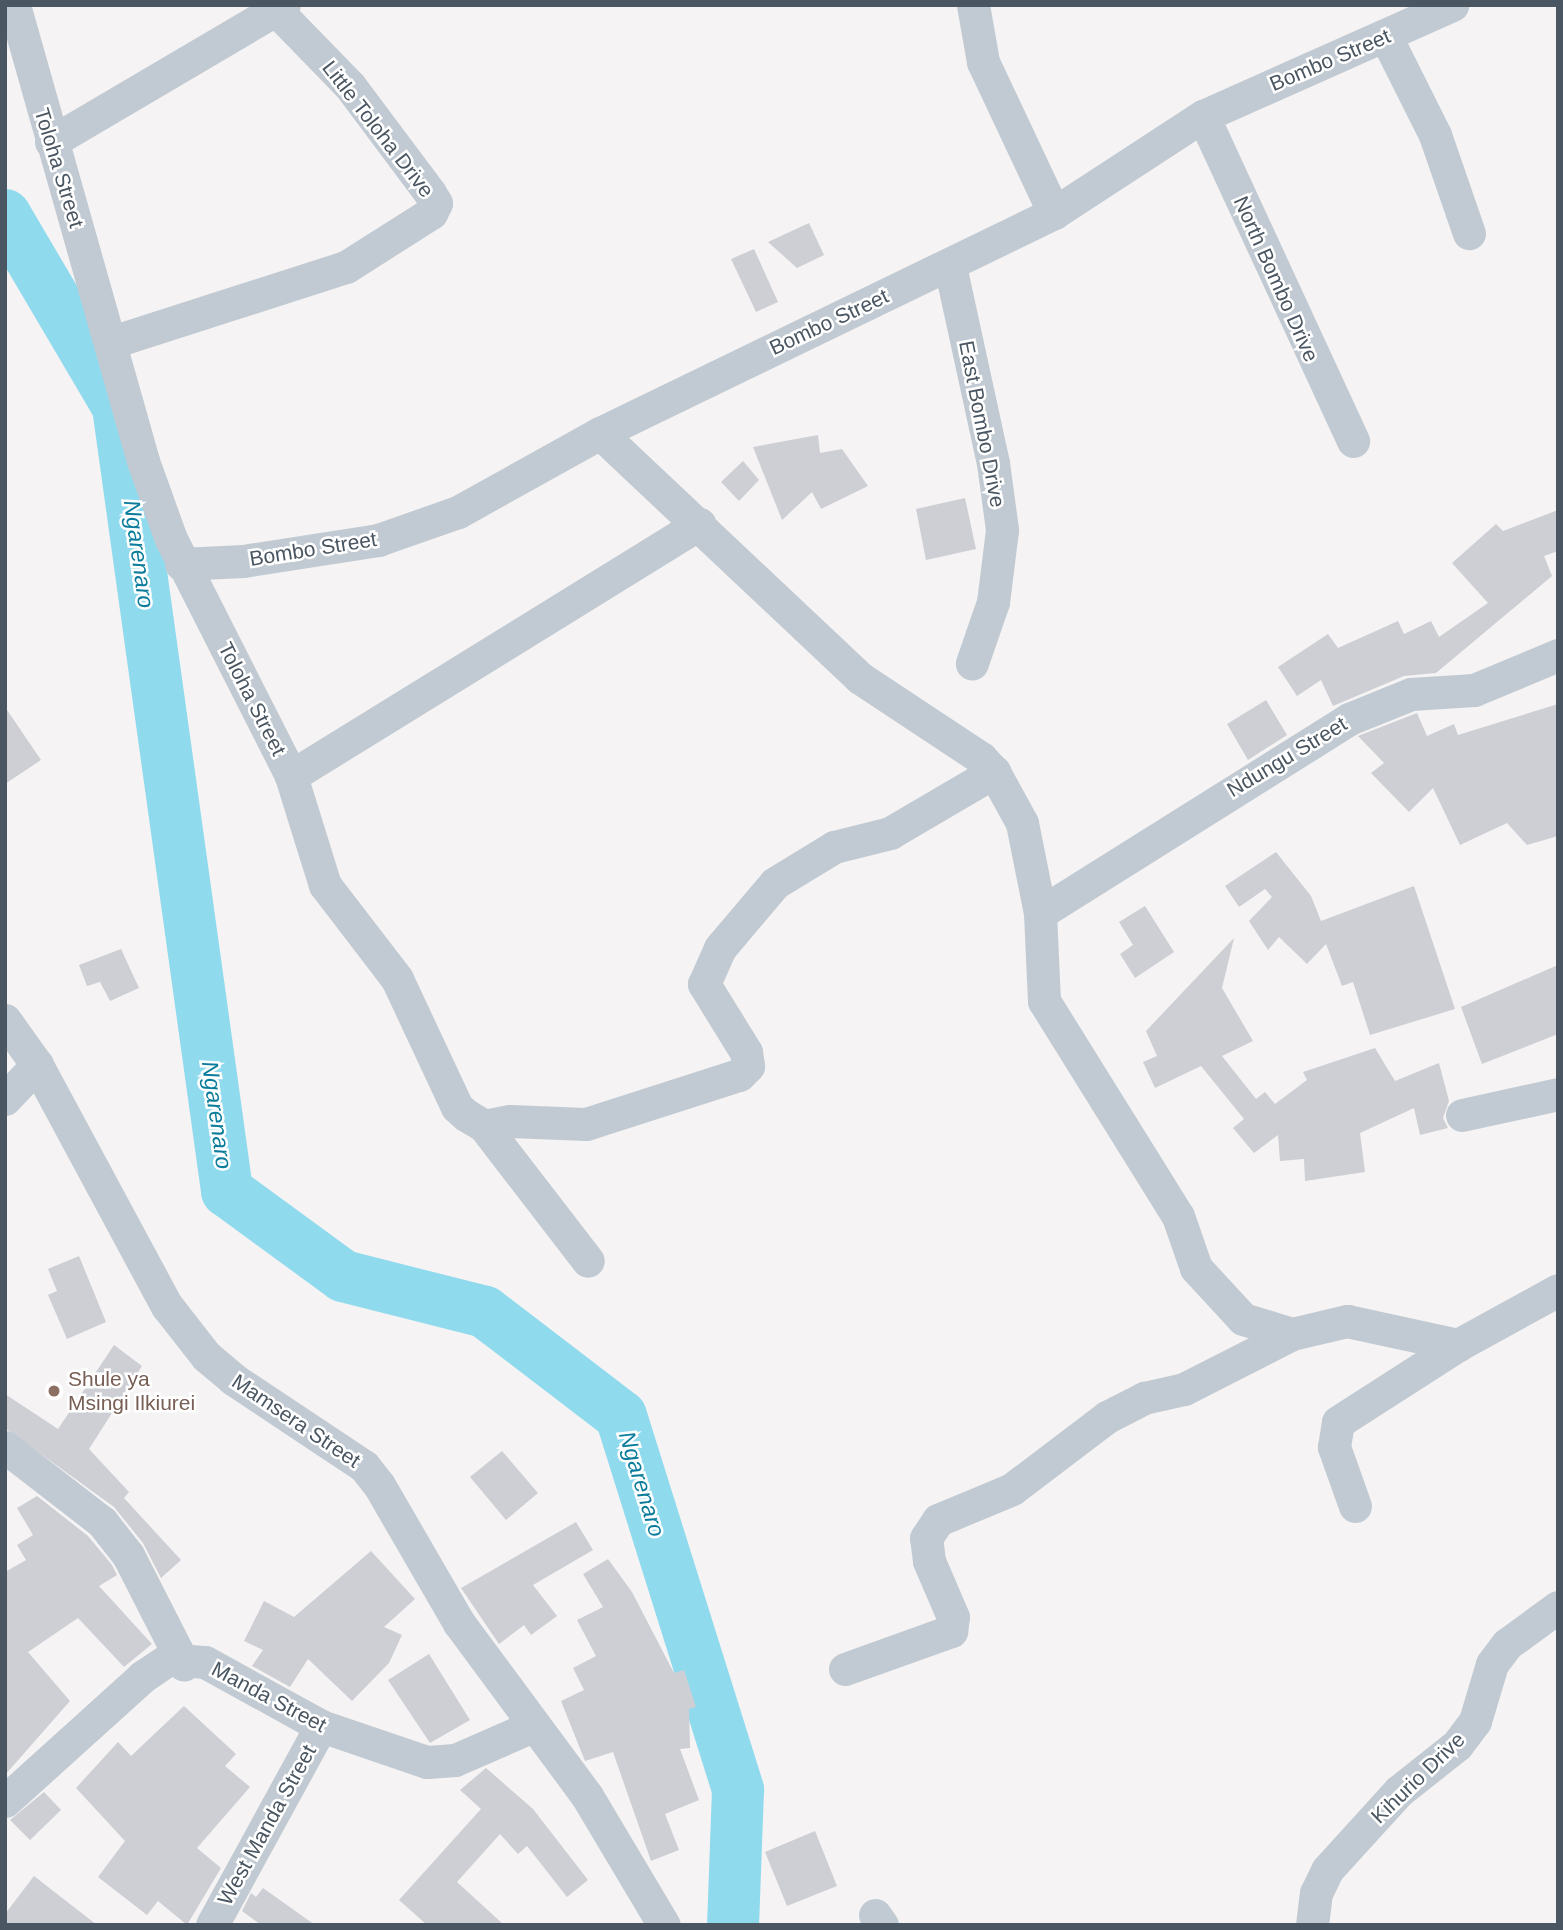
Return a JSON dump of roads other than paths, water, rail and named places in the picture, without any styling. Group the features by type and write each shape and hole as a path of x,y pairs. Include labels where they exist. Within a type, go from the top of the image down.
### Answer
{"street":[{"name":"Toloha Street","path":"14,5 51,142 112,342 143,461 181,564 291,776 335,904 397,979 457,1107 484,1126 588,1261"},
{"path":"972,5 983,62 1054,213"},
{"name":"Bombo Street","path":"181,564 243,561 379,540 420,528 458,512 600,433 950,266 1054,213 1203,117 1386,37 1452,5"},
{"path":"51,142 280,8"},
{"name":"Little Toloha Drive","path":"112,342 346,267 431,213 436,203 430,193 350,86 280,8"},
{"path":"1386,37 1435,135 1469,233"},
{"name":"North Bombo Drive","path":"1203,117 1353,441"},
{"name":"East Bombo Drive","path":"950,266 993,463 1002,530 993,602 972,663"},
{"path":"600,433 860,678 995,772 1022,823 1040,914 1044,1001 1178,1216 1196,1268 1243,1319 1292,1334"},
{"path":"291,776 699,524"},
{"name":"Ndungu Street","path":"1040,914 1349,719 1410,694 1474,690 1558,655"},
{"path":"484,1126 510,1121 586,1124 719,1085 738,1075 747,1059 712,1004 704,984 706,970 775,883 834,847 890,833 995,772"},
{"name":"Mamsera Street","path":"5,1020 37,1065 167,1306 206,1356 233,1379 364,1466 459,1623 587,1796 664,1925"},
{"path":"5,1099 37,1065"},
{"path":"1462,1115 1558,1094"},
{"path":"1355,1506 1334,1447 1338,1422 1458,1345 1558,1290"},
{"path":"845,1669 951,1630 954,1617 929,1561 926,1538 938,1520 1012,1489 1107,1417 1144,1398 1184,1389 1292,1334 1348,1321 1458,1345"},
{"path":"5,1447 102,1522 128,1555 184,1665"},
{"name":"Kihurio Drive","path":"1312,1925 1316,1893 1328,1871 1399,1791 1457,1745 1475,1721 1492,1664 1507,1644 1558,1607"},
{"name":"Manda Street","path":"5,1801 142,1677 169,1659 184,1665 205,1662 321,1726 428,1762 455,1760 533,1726"},
{"name":"West Manda Street","path":"212,1925 321,1726"}],"waterway":[{"name":"Ngarenaro","path":"5,215 118,407 227,1191 343,1276 485,1312 621,1416 738,1790 733,1925"}],"place":[{"name":"Shule ya Msingi Ilkiurei","path":"54,1391"}]}
